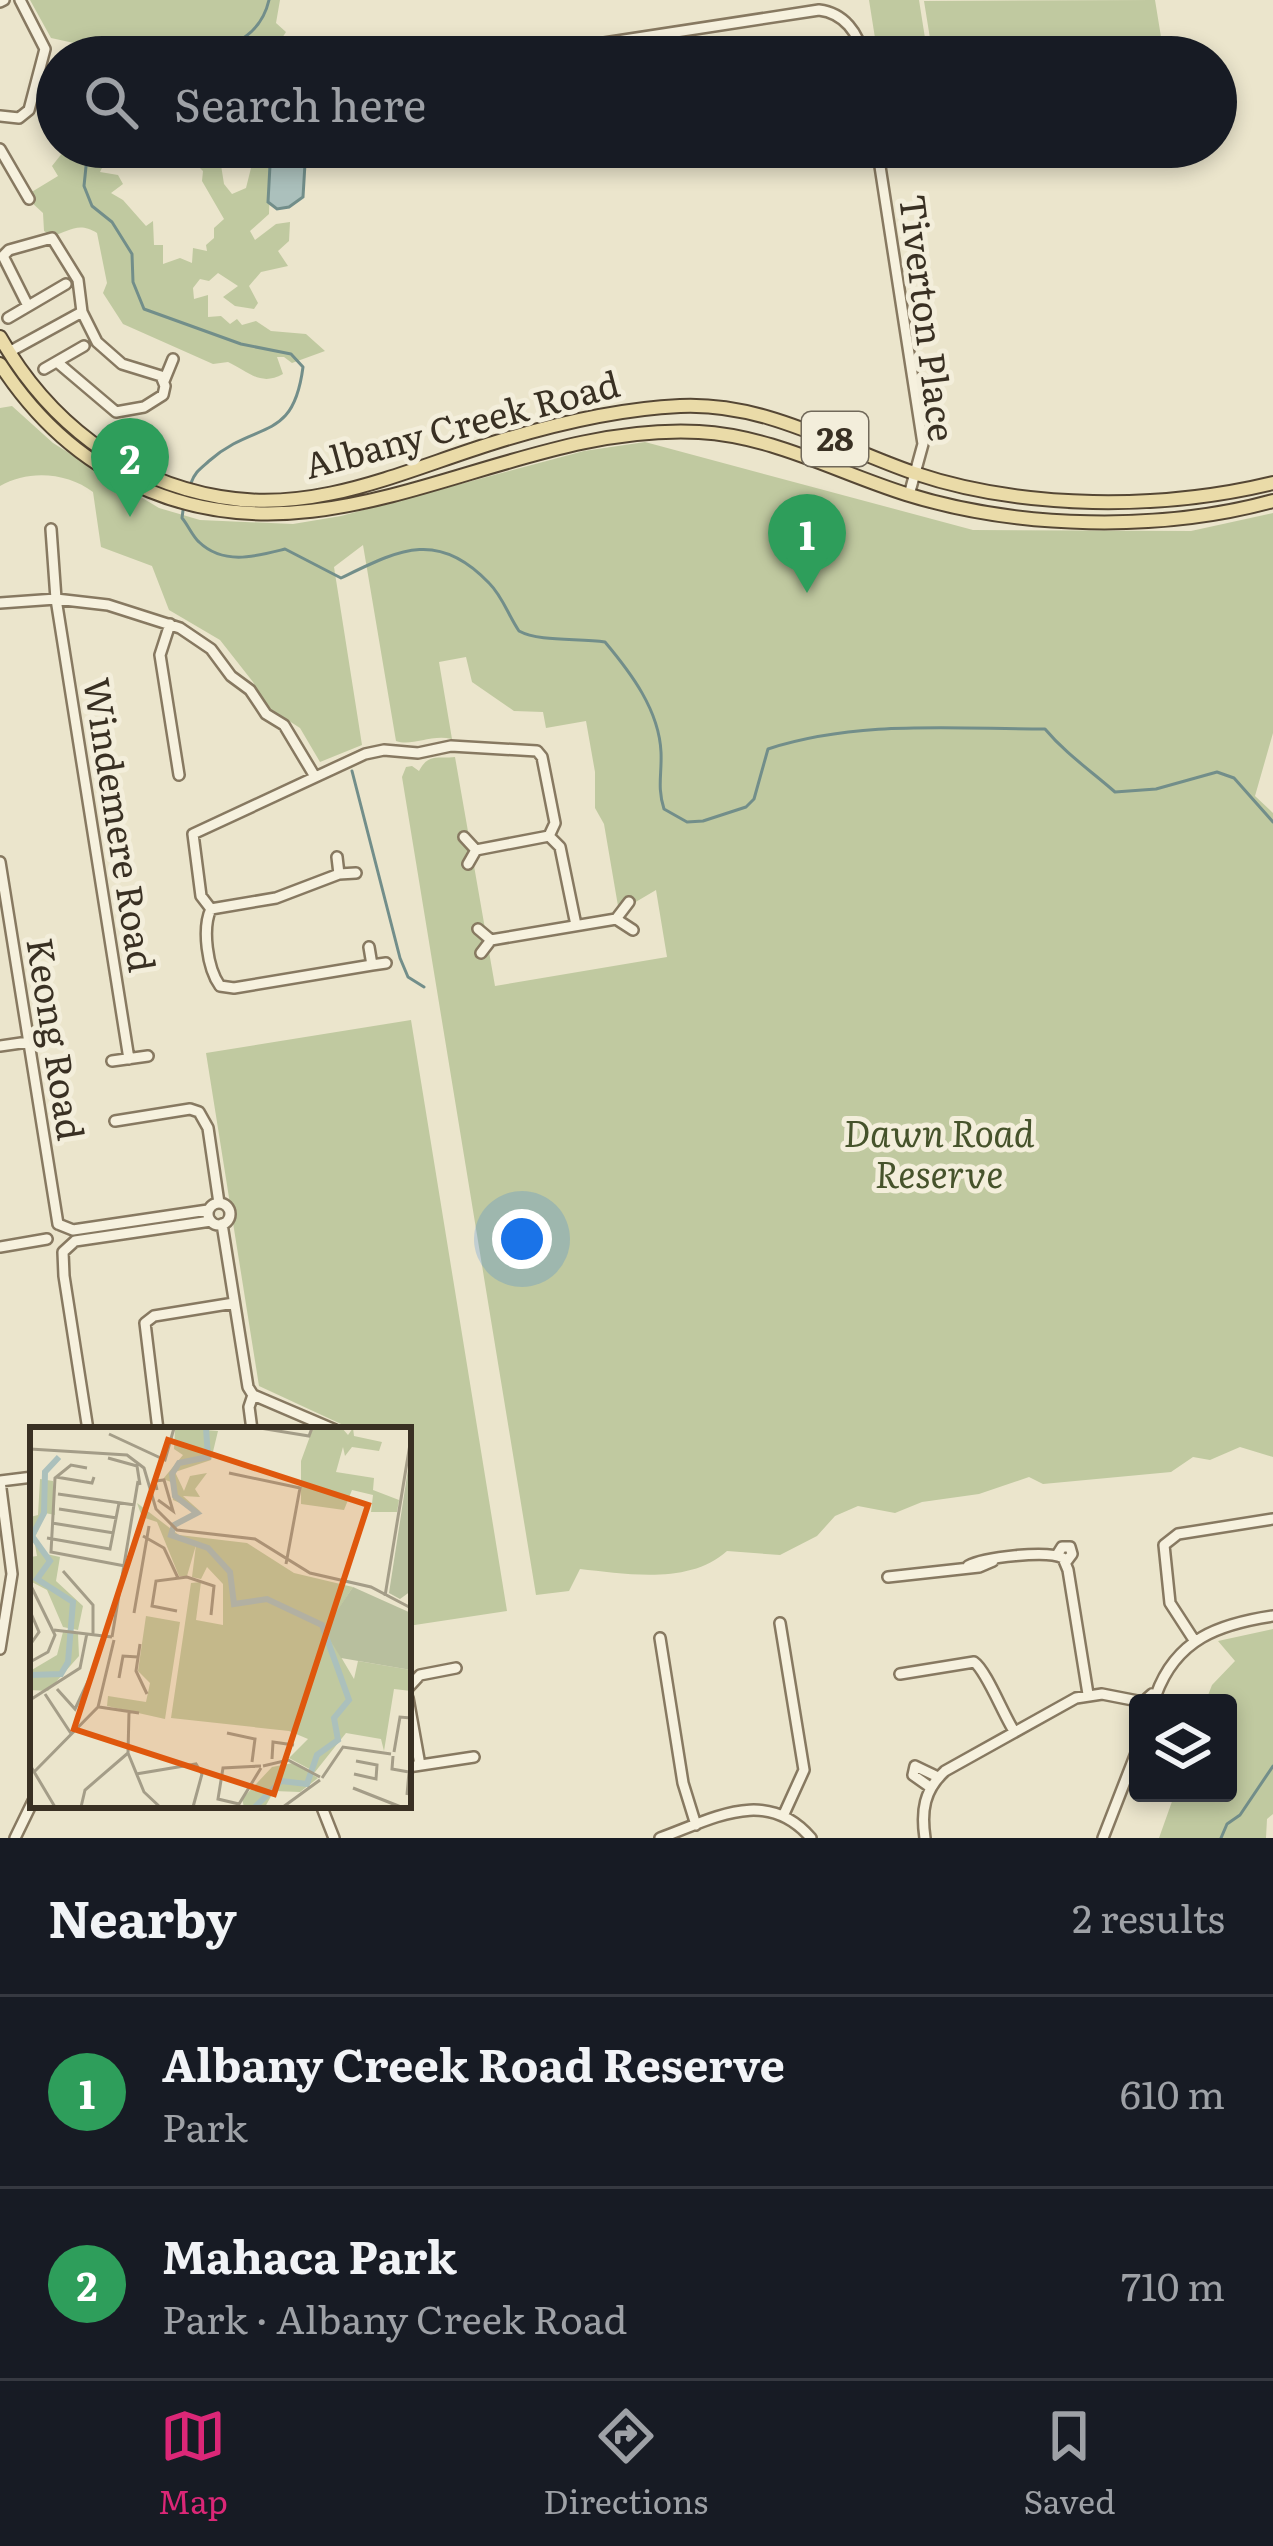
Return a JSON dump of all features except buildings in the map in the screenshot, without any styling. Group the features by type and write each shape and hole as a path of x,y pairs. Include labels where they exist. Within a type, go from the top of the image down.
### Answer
{"main road":[{"name":"Albany Creek Road","path":"0,337 21,395 121,478 261,514 338,509 581,443 694,431 782,447 909,495 1019,518 1145,521 1209,517 1273,501"},
{"name":"Albany Creek Road","path":"194,499 313,498 370,485 569,421 686,405 781,420 914,473 1037,496 1148,502 1215,497 1273,483"}],"street":[{"path":"20,0 38,36"},
{"path":"650,36 819,10 830,11 856,36"},
{"path":"0,116 19,118 29,110 36,83"},
{"path":"0,148 28,199"},
{"name":"Tiverton Place","path":"880,168 922,444 909,495"},
{"path":"28,306 2,256 9,250 55,240 78,280 82,312 98,342 122,364 164,380"},
{"path":"8,318 66,284"},
{"path":"4,358 82,312"},
{"path":"44,369 84,346"},
{"path":"57,362 116,412 157,401 163,395 172,359"},
{"name":"Windemere Road","path":"51,529 56,599 129,1059"},
{"path":"0,603 56,599 108,605 170,624 211,649 266,714 284,725 314,775"},
{"path":"170,624 160,655 179,775"},
{"path":"211,909 202,896 193,834 314,775 384,750 407,754 451,746 536,751 542,757 555,823 549,836"},
{"path":"468,864 476,850 549,836"},
{"path":"549,836 560,847 576,926"},
{"path":"464,837 476,850"},
{"path":"337,857 339,874"},
{"name":"Keong Road","path":"0,862 58,1224"},
{"path":"211,909 276,898 356,872"},
{"path":"482,953 491,940 616,919 629,902"},
{"path":"211,909 206,925 214,976 227,988 386,962"},
{"path":"616,919 633,930"},
{"path":"478,929 491,940"},
{"path":"369,947 372,964"},
{"path":"0,1046 28,1042"},
{"path":"112,1061 148,1056"},
{"path":"115,1121 190,1109 199,1112 208,1128 219,1203 214,1219 246,1379 254,1395 328,1427"},
{"path":"47,1239 58,1224 74,1236 230,1214 219,1203"},
{"path":"74,1236 63,1252 88,1427"},
{"path":"0,1247 47,1239"},
{"path":"47,1239 54,1250 63,1252"},
{"path":"158,1427 145,1323 154,1316 234,1303"},
{"path":"252,1427 249,1407 254,1395"},
{"path":"0,1648 12,1574 0,1481 30,1477"},
{"path":"1194,1640 1169,1603 1164,1545 1178,1534 1273,1519"},
{"path":"888,1577 979,1568 993,1561 1061,1558 1088,1694"},
{"path":"1160,1694 1169,1666 1194,1640 1235,1622 1273,1616"},
{"path":"780,1623 804,1770 784,1814"},
{"path":"660,1638 683,1783 696,1825"},
{"path":"901,1674 974,1662 982,1666 991,1694 1014,1731"},
{"path":"411,1685 420,1675 456,1668"},
{"path":"925,1838 924,1806 938,1777 1088,1694 1129,1700"},
{"path":"411,1732 414,1766 474,1756"},
{"path":"930,1787 913,1775 915,1766 938,1777"},
{"path":"1103,1838 1129,1776"},
{"path":"15,1838 30,1807"},
{"path":"322,1808 334,1838"},
{"path":"660,1838 735,1811 767,1810 784,1814 811,1838"}],"green space":[{"path":"30,0 280,0 276,23 286,32 283,36 50,36"},
{"path":"869,0 919,0 925,36 875,36"},
{"path":"1155,0 1161,36 930,36 924,1"},
{"path":"53,168 102,168 100,172 118,175 123,184 111,193 146,226 153,221 154,245 163,245 163,264 180,258 192,263 193,248 207,251 214,228 224,219 202,181 200,168 221,168 224,184 232,194 246,188 251,168 270,168 269,214 250,231 255,240 276,224 290,222 289,241 278,251 288,266 261,272 249,286 258,303 254,309 235,306 223,297 238,286 218,273 209,281 200,279 193,288 194,299 208,295 208,317 221,316 230,324 237,319 242,325 256,321 271,331 306,334 325,351 292,363 277,357 283,374 268,379 228,362 213,364 123,324 103,293 107,283 97,233 79,228 52,236 44,231 43,213 30,201 30,193 58,176"},
{"name":"Dawn Road Reserve","path":"12,406 53,443 106,476 159,508 200,520 293,524 341,516 584,451 645,442 973,530 1191,531 1273,513 1273,733 1255,796 1273,813 1273,1457 1240,1447 1210,1460 1193,1457 1171,1472 1043,1484 1029,1477 979,1494 922,1502 895,1513 858,1506 835,1516 817,1536 780,1555 727,1551 695,1569 657,1575 580,1569 569,1591 536,1595 402,777 406,767 419,771 430,759 455,757 495,986 667,957 656,890 618,906 604,824 595,808 595,772 586,721 546,728 543,712 514,711 472,682 466,657 439,662 452,739 396,741 363,545 334,567 362,745 320,762 300,728 266,706 220,640 169,610 152,566 101,547 93,492 48,476 23,477 0,486 0,408"},
{"path":"411,1020 507,1611 411,1626 411,1427 348,1427 259,1386 206,1053"},
{"path":"1273,1629 1273,1814 1267,1819 1266,1838 1159,1838 1172,1802 1237,1802 1237,1694 1208,1694 1235,1661 1218,1641"}],"shaded area":[{"path":"270,168 305,168 303,197 277,209 268,202"}],"waterway":[{"path":"244,36 260,22 269,0"},
{"path":"86,168 84,186 92,206 112,222 132,254 133,282 144,309 241,344 291,354 303,367 298,391 282,420 226,448 191,483"},
{"path":"184,503 182,518 195,537 219,554 241,557 285,549 341,578 399,553 434,550 452,555 489,583 519,631 605,642 634,679 655,721 664,809 687,822 746,807 754,799 768,749 836,734 940,728 1045,729 1115,792 1156,789 1217,772 1234,778 1273,822"},
{"path":"352,771 400,958 408,977 424,987"},
{"path":"1221,1838 1273,1766"}],"place":[{"name":"Mahaca Park","path":"130,517"},
{"name":"Albany Creek Road Reserve","path":"807,593"}]}
